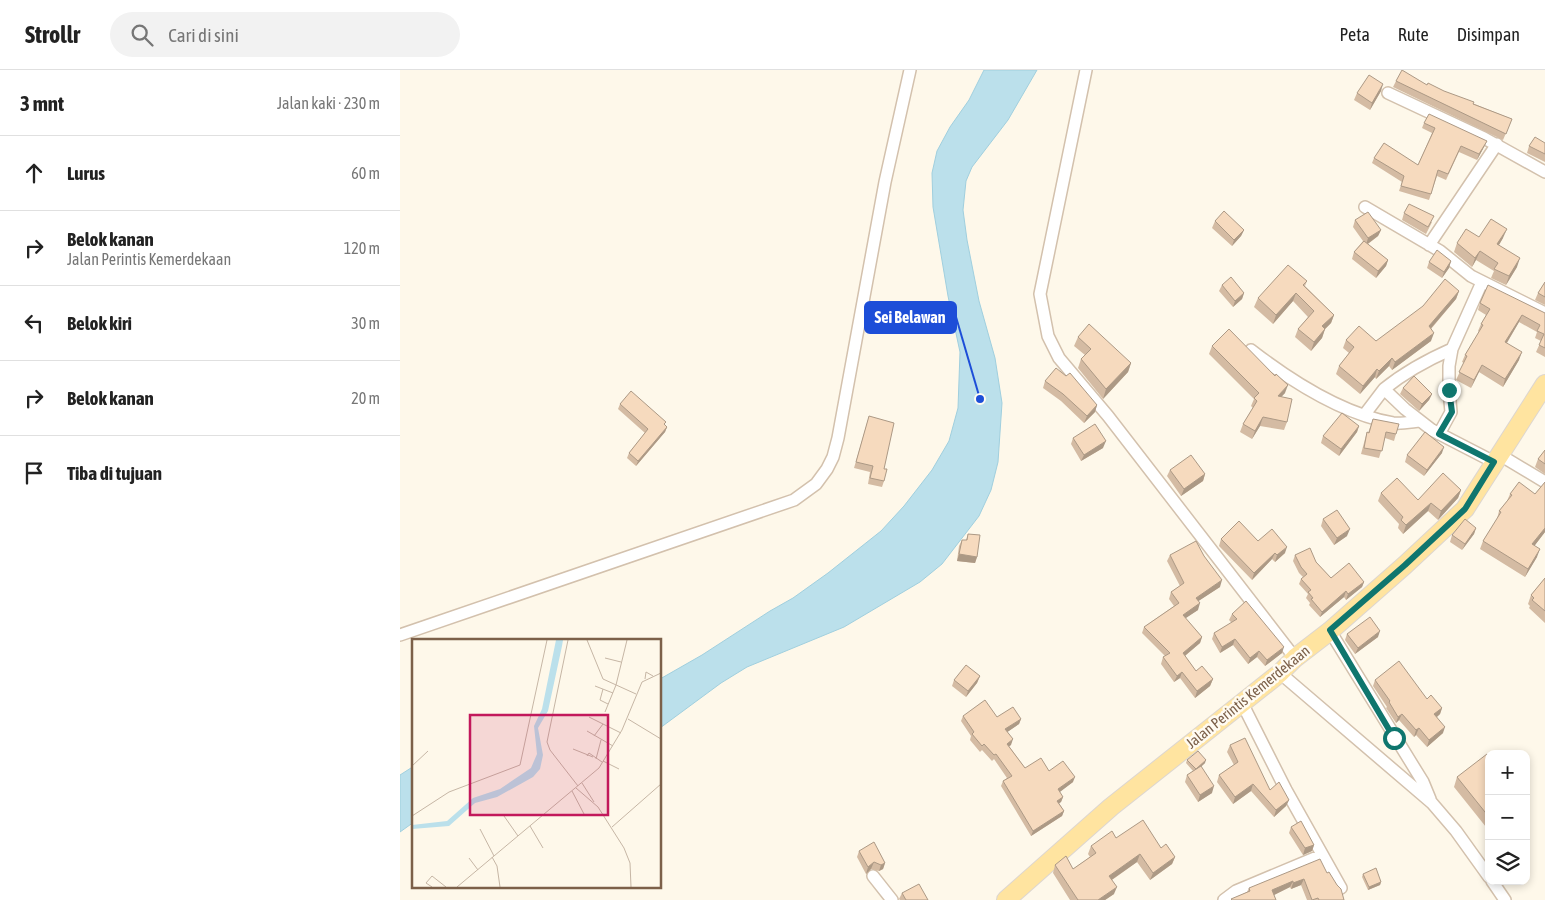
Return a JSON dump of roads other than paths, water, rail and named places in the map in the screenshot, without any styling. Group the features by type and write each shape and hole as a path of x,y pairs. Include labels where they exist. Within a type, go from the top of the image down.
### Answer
{"main road":[{"name":"Jalan Perintis Kemerdekaan","path":"1006,900 1111,807 1280,674 1294,658 1330,630 1405,565 1465,509 1545,384"}],"street":[{"path":"400,635 794,500 816,484 833,457 838,438 885,182 910,70"},
{"path":"1086,70 1040,294 1048,336 1059,358 1108,416 1294,658"},
{"path":"1388,92 1497,144 1545,172"},
{"path":"1429,245 1497,144"},
{"path":"1364,207 1440,251 1471,276 1545,313"},
{"path":"1439,434 1452,412 1449,390 1449,366 1452,349 1482,282"},
{"path":"1364,414 1384,389 1404,372 1452,349"},
{"path":"1251,350 1296,383 1347,408 1394,423 1420,421"},
{"path":"1384,389 1420,421 1439,434 1497,458 1545,482"},
{"path":"1330,630 1423,782 1432,803"},
{"path":"1280,674 1432,803 1456,831 1485,871"},
{"path":"1242,703 1286,790 1341,888"},
{"path":"1224,900 1236,891 1322,855"},
{"path":"873,876 892,900"},
{"path":"1495,885 1505,900"}],"water":[{"path":"984,70 1037,70 1008,120 972,167 966,181 963,210 967,240 979,301 995,358 1002,403 998,462 991,490 979,516 942,564 920,582 844,627 747,667 721,683 661,727 661,678 793,598 881,531 904,506 932,470 949,441 958,408 960,352 948,296 933,207 932,173 937,151 950,127 969,100"},
{"path":"412,767 412,823 400,832 400,775"}],"place":[{"name":"Sei Belawan","path":"980,399"}]}
